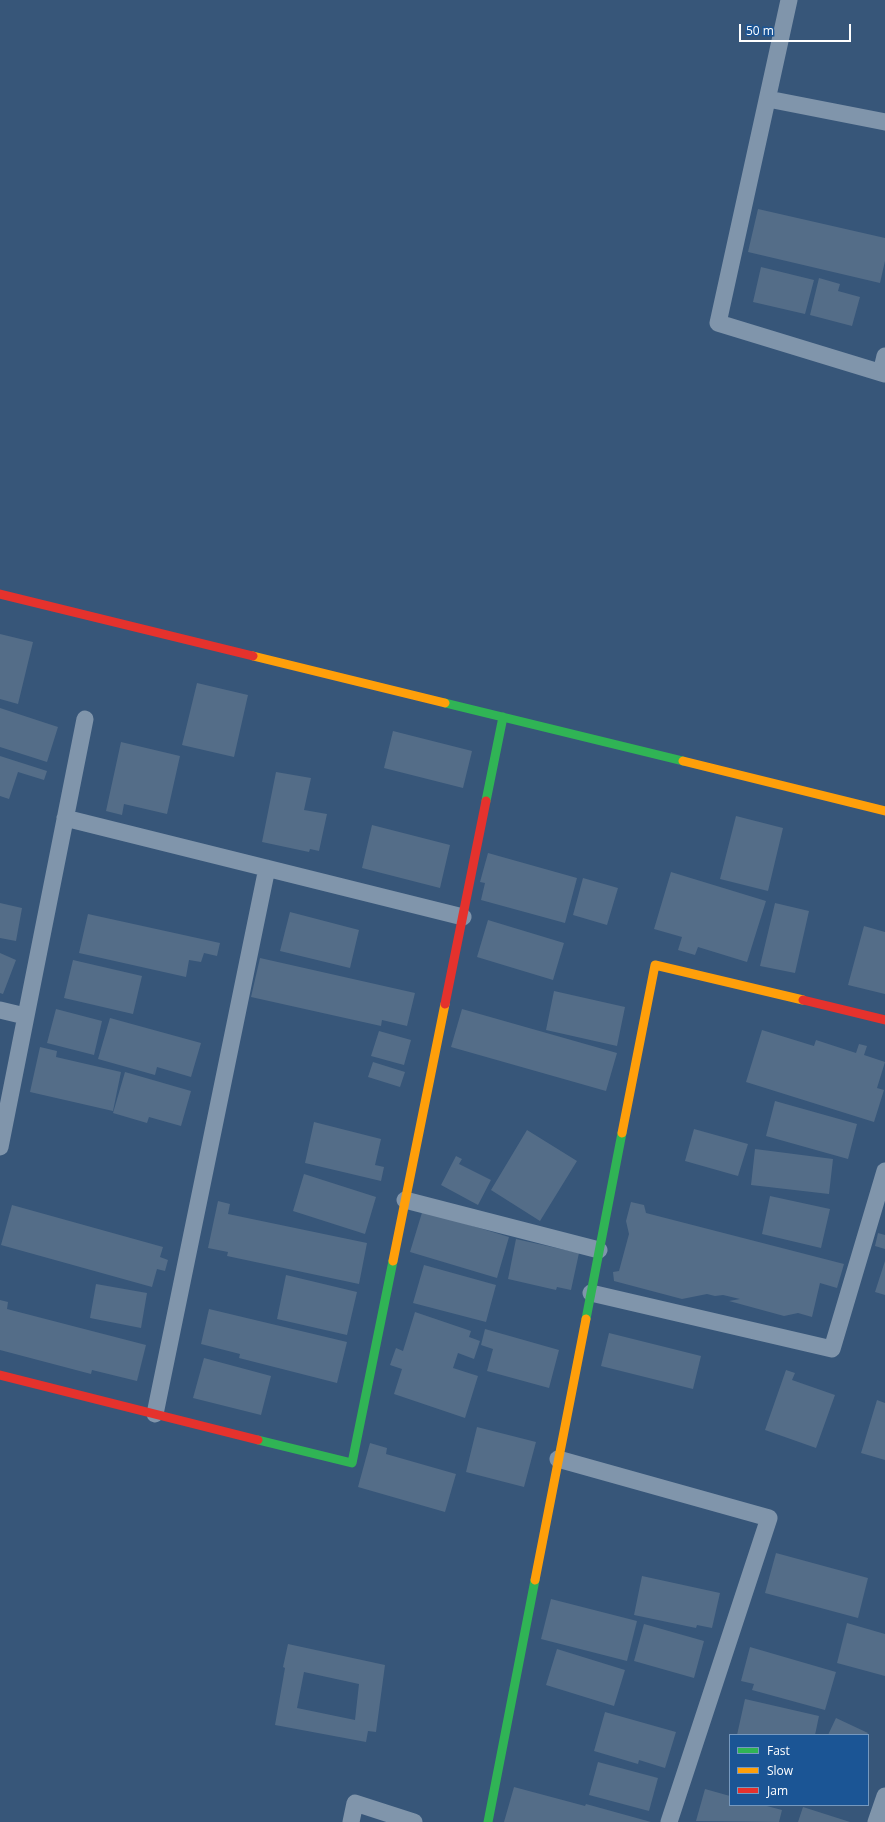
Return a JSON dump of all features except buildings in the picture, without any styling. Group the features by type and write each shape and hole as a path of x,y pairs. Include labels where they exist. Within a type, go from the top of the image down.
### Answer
{"street":[{"path":"789,0 718,323 883,374 885,356"},
{"path":"768,99 885,122"},
{"path":"0,594 885,811"},
{"path":"0,1375 352,1463 503,717"},
{"path":"0,1147 85,719"},
{"path":"65,818 463,917"},
{"path":"155,1414 267,868"},
{"path":"488,1822 591,1293 598,1250 655,965 885,1020"},
{"path":"0,1010 25,1016"},
{"path":"591,1293 832,1349 885,1171"},
{"path":"405,1200 598,1250"},
{"path":"558,1459 769,1518 669,1822"},
{"path":"876,1822 885,1796"},
{"path":"351,1822 355,1803 414,1822"}],"traffic: fast":[{"path":"445,703 683,761"},
{"path":"486,801 503,717"},
{"path":"586,1319 622,1133"},
{"path":"258,1440 352,1463 393,1261"},
{"path":"488,1822 535,1580"}],"traffic: slow":[{"path":"253,656 445,703"},
{"path":"683,761 885,811"},
{"path":"622,1133 655,965 803,1000"},
{"path":"393,1261 445,1004"},
{"path":"535,1580 586,1319"}],"traffic: jam":[{"path":"0,594 253,656"},
{"path":"445,1004 486,801"},
{"path":"803,1000 885,1020"},
{"path":"0,1375 258,1440"}]}
